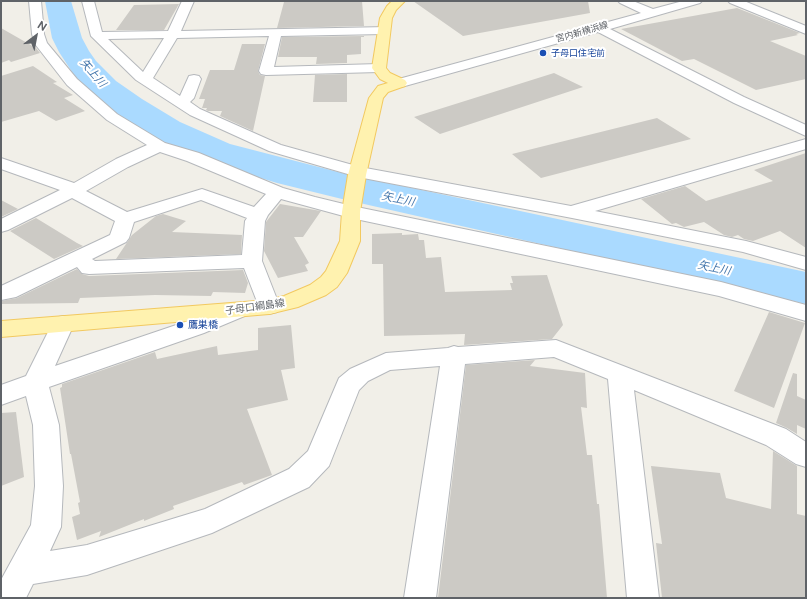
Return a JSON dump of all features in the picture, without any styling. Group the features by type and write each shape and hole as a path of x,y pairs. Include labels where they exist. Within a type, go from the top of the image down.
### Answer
{"main road":[{"path":"399,1 388,12 384,30 380,68 381,72 385,76 400,83"},
{"path":"357,174 376,98 383,89 400,83"},
{"name":"子母口綱島線","path":"1,329 269,307 307,296 329,282 336,273 350,241 352,210 357,174"}],"street":[{"path":"35,1 38,34 41,44 72,82 112,117 159,146 193,157 277,192 352,210 721,289 806,314"},
{"path":"88,1 97,36 145,80 195,112 275,148 357,174 572,212 746,247 806,264"},
{"path":"145,80 173,34 188,1"},
{"path":"624,1 651,13"},
{"name":"宮内新横浜線","path":"400,83 696,1"},
{"path":"734,1 806,30"},
{"path":"599,28 740,100 806,131"},
{"path":"97,36 384,30"},
{"path":"276,32 266,71 380,68"},
{"path":"178,101 187,98 194,79"},
{"path":"572,212 806,144"},
{"path":"1,226 74,190 122,163 159,146"},
{"path":"1,163 63,184 88,200 125,219 202,194 247,212 259,213"},
{"path":"269,307 252,261 255,221 259,213 277,192"},
{"path":"1,293 8,292 120,238 125,219"},
{"path":"80,257 89,268 252,261"},
{"path":"1,395 196,327 239,310"},
{"path":"10,598 46,527 49,486 46,425 35,382 64,324"},
{"path":"25,570 86,560 212,520 299,478 319,458 348,385 360,375 386,362 454,355 556,348 776,437 806,456"},
{"path":"420,598 454,355"},
{"path":"620,374 643,598"}],"building":[{"path":"362,1 364,26 277,28 284,2"},
{"path":"413,1 588,1 590,13 463,36"},
{"path":"179,4 164,30 116,30 134,5"},
{"path":"737,8 800,33 796,34 798,35 770,41 806,56 806,79 756,90 694,59 682,61 621,29"},
{"path":"1,28 36,48 40,53 11,62 9,60 1,63"},
{"path":"364,36 361,37 361,54 347,55 347,63 316,64 317,57 278,57 282,37"},
{"path":"242,44 265,44 258,71 260,75 265,76 253,131 220,116 222,111 208,111 206,110 207,108 202,108 205,99 199,99 210,70 234,70"},
{"path":"33,66 57,82 53,83 73,95 64,98 85,111 56,121 39,111 1,122 1,76"},
{"path":"554,73 583,87 440,134 414,117"},
{"path":"347,74 347,102 313,102 315,75"},
{"path":"657,118 691,139 541,178 512,154"},
{"path":"806,153 806,248 780,231 753,241 744,239 738,235 732,237 724,235 704,222 684,227 676,223 672,224 641,199 685,186 706,201 773,181 754,170"},
{"path":"1,200 18,209 1,217"},
{"path":"280,204 321,211 303,237 294,237 309,263 305,265 308,271 278,278 264,251 266,222"},
{"path":"163,214 186,221 172,232 242,235 241,254 116,259 132,235 156,216"},
{"path":"36,218 83,246 54,259 10,231"},
{"path":"402,233 402,235 418,234 419,240 424,240 426,258 441,257 445,292 512,290 510,283 513,283 511,276 547,275 563,325 552,339 464,345 465,334 384,336 383,264 372,264 372,234"},
{"path":"77,269 82,274 89,276 243,270 248,283 245,293 213,292 211,296 155,295 80,298 78,303 1,304 1,301 17,298"},
{"path":"769,312 805,323 774,408 734,391"},
{"path":"291,325 295,368 281,370 288,400 247,409 272,475 244,485 242,482 173,506 174,509 99,537 101,531 77,540 72,517 80,514 78,503 80,502 70,454 60,388 62,387 62,384 155,352 157,359 217,346 218,355 258,350 258,328"},
{"path":"535,360 530,366 585,373 587,408 581,407 587,455 592,455 597,504 599,504 607,598 438,598 466,365"},
{"path":"793,373 797,374 797,396 806,400 806,429 797,425 797,434 776,423"},
{"path":"16,412 24,477 1,486 1,413"},
{"path":"773,451 797,466 797,514 806,516 806,598 662,598 656,543 662,544 651,466 720,473 726,498 771,509"}],"waterway":[{"name":"矢上川","path":"58,1 67,38 74,52 85,68 104,88 129,107 167,130 216,152 292,174 342,186 806,288"}],"place":[{"name":"子母口住宅前","path":"543,53"},
{"name":"鷹巣橋","path":"180,325"}]}
